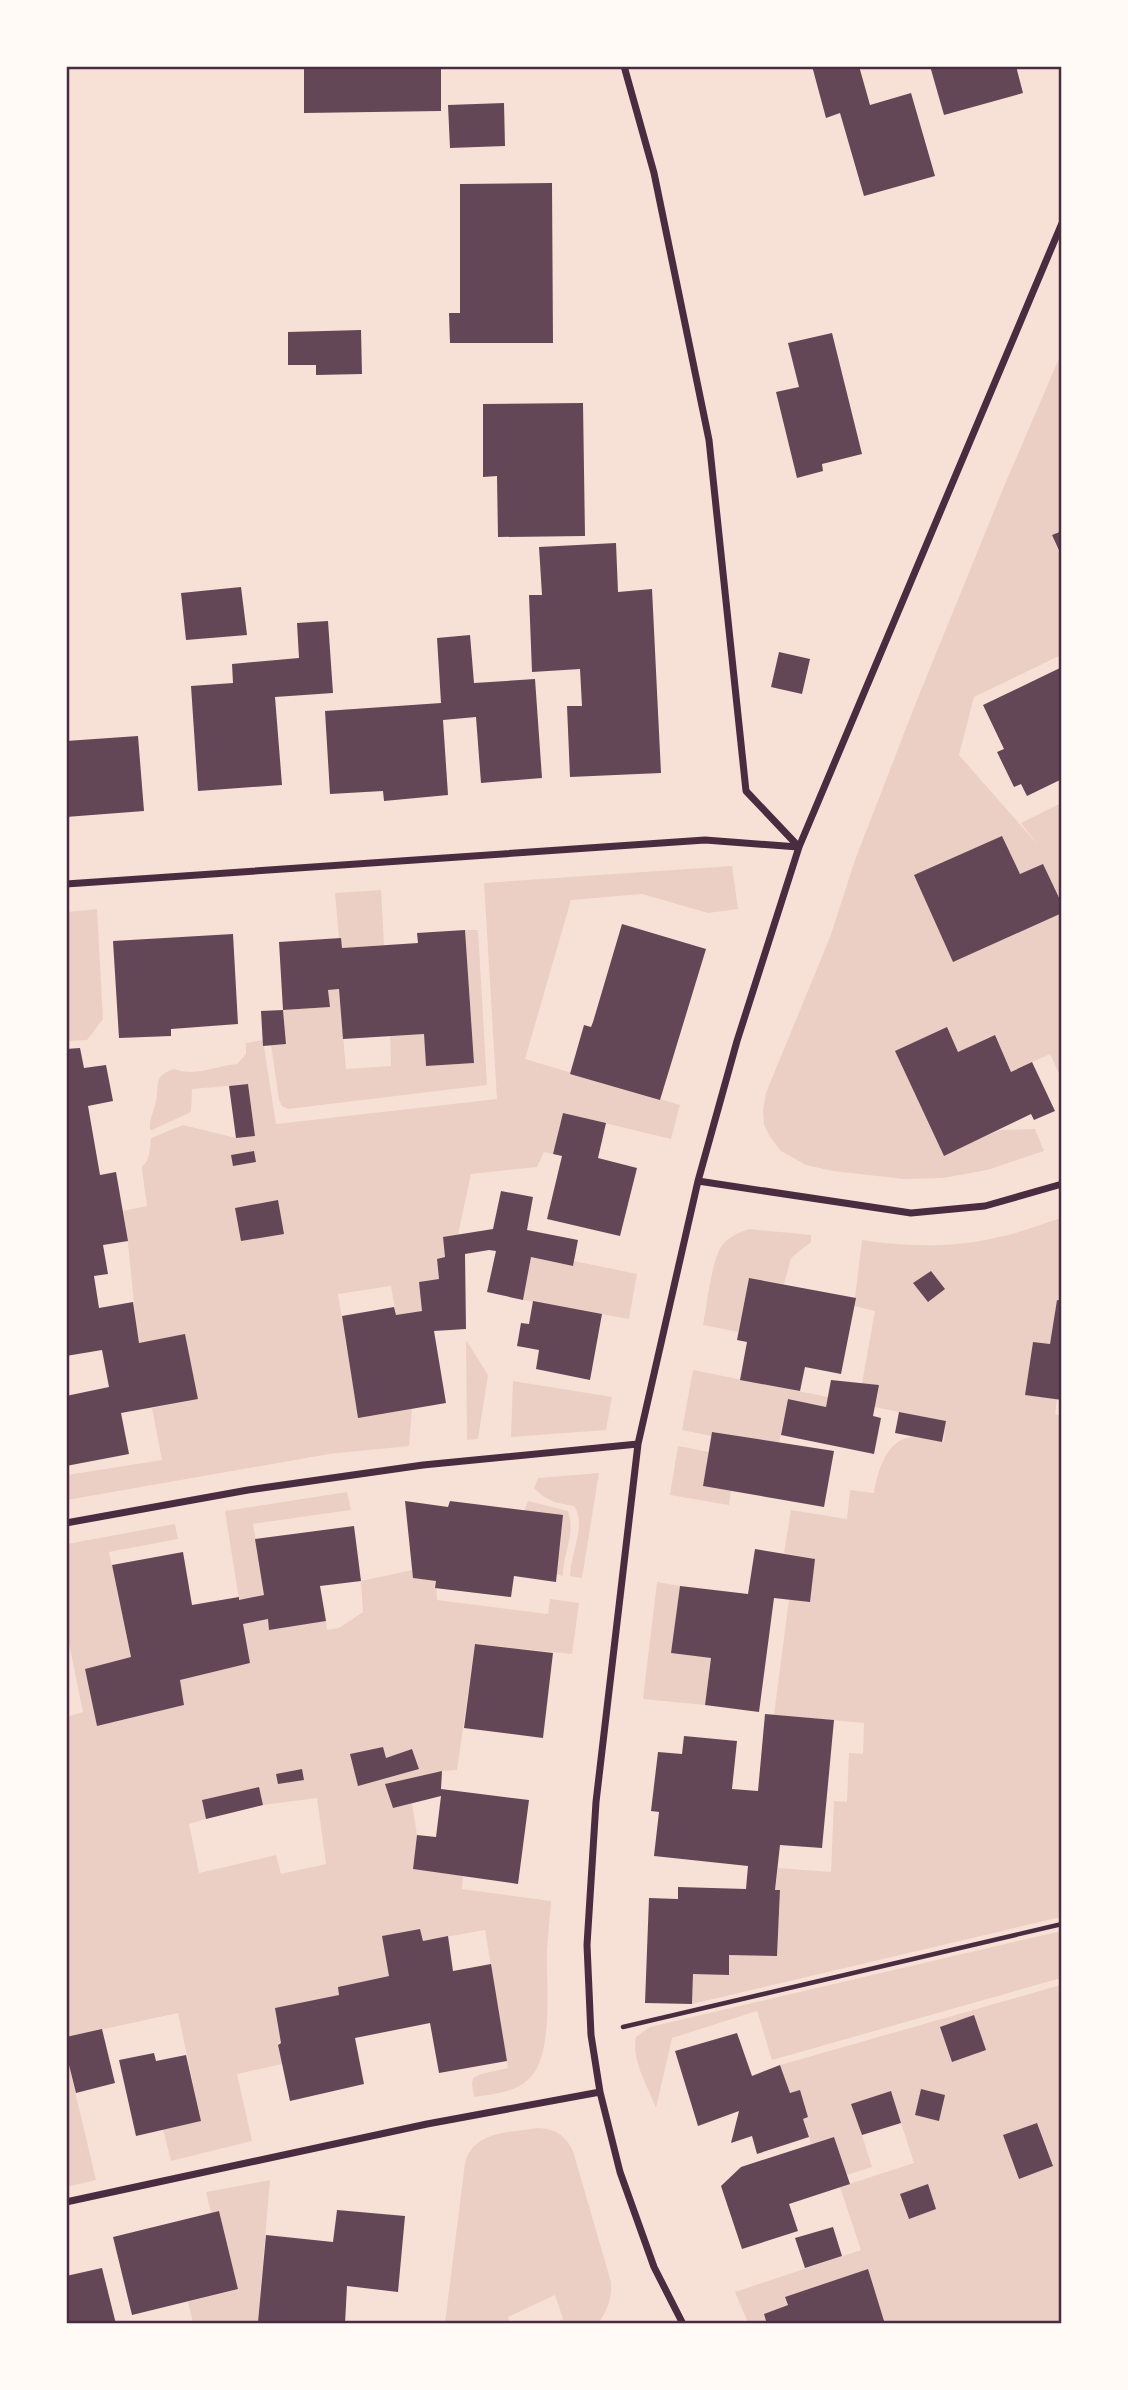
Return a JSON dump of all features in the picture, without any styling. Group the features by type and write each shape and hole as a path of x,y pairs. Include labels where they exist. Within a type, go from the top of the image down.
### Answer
{"street":[{"path":"624,66 654,173 709,440 746,791 799,847"},
{"path":"682,2323 654,2267 620,2172 600,2092 591,2035 587,1945 596,1802 638,1444 698,1181 737,1041 799,847 1062,223"},
{"path":"66,884 705,840 799,847"},
{"path":"698,1181 911,1213 985,1206 1062,1184"},
{"path":"66,1523 248,1490 396,1469 638,1444"},
{"path":"66,2202 427,2124 600,2092"}],"path":[{"path":"591,2035 1062,1924"}],"shaded area":[{"path":"1061,354 1061,531 1052,535 1061,557 1061,655 974,697 959,755 1038,845 1021,823 1061,803 1061,1078 1050,1054 1011,1072 994,1035 958,1052 946,1028 944,1155 1000,1130 1035,1129 1044,1151 987,1170 943,1178 903,1179 806,1165 781,1151 770,1137 764,1125 766,1093 830,937 855,860 915,705"},
{"path":"732,866 738,909 708,913 642,894 571,900 525,1059 680,1105 671,1139 563,1113 553,1154 544,1152 537,1167 471,1174 458,1235 443,1238 445,1257 437,1260 439,1279 422,1311 396,1315 391,1286 338,1294 358,1417 412,1409 409,1446 329,1454 67,1500 67,1475 162,1460 152,1408 198,1399 185,1335 139,1343 123,1211 147,1206 142,1166 148,1157 151,1138 183,1125 236,1138 255,1135 248,1084 192,1089 189,1113 150,1129 158,1082 162,1075 174,1069 190,1072 237,1064 246,1054 246,1043 263,1040 276,1124 497,1099 484,883"},
{"path":"381,890 384,945 342,948 335,893"},
{"path":"97,909 103,1019 87,1040 67,1041 67,912"},
{"path":"465,930 478,930 487,1085 288,1109 282,1106 271,1045 286,1044 283,1010 329,1007 328,990 339,989 346,1069 391,1066 390,1036 424,1034 426,1066 474,1063"},
{"path":"1061,1218 1061,1301 1057,1301 1050,1344 1033,1342 1025,1394 1057,1399 1055,1414 1061,1416 1061,1917 692,2004 693,1974 729,1955 777,1956 780,1891 775,1890 778,1868 831,1872 834,1801 847,1802 849,1753 863,1754 864,1723 774,1715 789,1599 815,1559 784,1553 791,1510 847,1519 850,1490 874,1493 880,1467 895,1444 911,1437 944,1442 945,1421 874,1407 862,1383 875,1311 854,1306 862,1240 948,1245 982,1241"},
{"path":"749,1229 811,1235 811,1242 791,1258 784,1284 749,1278 738,1332 703,1325 712,1274 721,1247 737,1234"},
{"path":"531,1257 572,1266 574,1261 637,1274 629,1319 523,1300"},
{"path":"466,1340 488,1375 478,1439 467,1440"},
{"path":"693,1370 828,1397 826,1407 788,1399 779,1443 713,1432 711,1436 682,1430"},
{"path":"513,1381 612,1397 606,1430 511,1437"},
{"path":"678,1446 709,1452 703,1486 731,1491 729,1505 670,1495"},
{"path":"599,1473 582,1578 570,1576 578,1530 578,1513 574,1506 552,1501 534,1488 538,1478"},
{"path":"347,1492 351,1510 253,1524 265,1595 239,1600 225,1511"},
{"path":"528,1501 568,1511 571,1527 563,1576 556,1574 524,1511"},
{"path":"175,1524 178,1539 109,1552 131,1657 85,1669 97,1726 184,1705 180,1680 249,1663 243,1624 268,1619 270,1630 326,1621 327,1630 339,1628 363,1612 361,1581 412,1570 414,1578 436,1581 437,1600 548,1614 550,1599 579,1603 572,1654 475,1644 457,1770 385,1784 412,1803 417,1835 413,1869 463,1876 462,1889 551,1901 547,1950 546,2036 538,2067 530,2078 511,2090 474,2097 473,2078 508,2068 485,1930 423,1941 420,1929 383,1936 392,1975 339,1987 339,1995 278,2044 282,2064 237,2074 252,2141 171,2161 163,2129 201,2121 178,2013 67,2037 66,1717 83,1712 67,1634 67,1544","holes":["259,1788 263,1805 317,1798 326,1864 281,1874 276,1855 199,1873 189,1824 206,1819 202,1800"]},
{"path":"657,1582 680,1586 671,1653 711,1658 705,1705 643,1699"},
{"path":"1061,1931 1061,1978 772,2060 757,2011 672,2038 656,2108 638,2064 636,2037 650,2027"},
{"path":"1061,1985 1061,2323 885,2323 867,2269 785,2298 788,2305 764,2314 767,2323 748,2323 735,2292 861,2250 840,2187 914,2163 891,2092 852,2104 872,2167 847,2175 834,2137 811,2144 803,2119 808,2117 800,2091 790,2093 780,2065"},
{"path":"66,2053 96,2180 67,2187 66,2187"},
{"path":"538,2128 559,2134 573,2151 611,2282 607,2309 598,2323 554,2323 563,2319 555,2295 508,2317 510,2323 445,2323 465,2163 470,2152 476,2144 494,2135"},
{"path":"270,2180 258,2321 275,2323 193,2323 188,2302 238,2289 219,2211 211,2213 206,2192"}],"building":[{"path":"304,66 441,66 441,111 304,113"},
{"path":"812,66 859,66 870,105 911,93 935,176 864,196 840,113 826,118"},
{"path":"930,66 1016,66 1023,93 944,115"},
{"path":"504,103 505,146 450,148 448,105"},
{"path":"552,183 553,343 450,343 449,313 460,313 460,184"},
{"path":"361,330 362,374 316,375 316,365 288,365 288,332"},
{"path":"832,333 862,454 822,464 823,471 797,478 776,392 799,387 788,343"},
{"path":"583,403 585,536 498,537 497,476 483,477 483,404"},
{"path":"1062,531 1062,557 1052,535"},
{"path":"616,543 618,592 652,589 661,773 570,777 567,706 582,706 580,669 532,672 529,595 542,595 539,547"},
{"path":"241,587 247,635 186,640 181,593"},
{"path":"328,621 333,693 275,697 282,785 198,791 191,686 233,683 232,664 299,658 297,623"},
{"path":"470,635 474,683 535,679 542,778 481,783 476,717 443,720 448,795 384,801 383,791 330,794 325,711 441,703 437,638"},
{"path":"779,652 810,659 802,694 771,687"},
{"path":"1062,667 1062,779 1027,796 1021,784 1014,787 997,752 1004,749 983,705"},
{"path":"138,736 144,811 66,817 66,741"},
{"path":"1002,836 1020,874 1043,864 1062,904 1062,913 953,962 914,875"},
{"path":"622,924 706,949 660,1100 570,1074 584,1025 591,1027 593,1022"},
{"path":"465,930 474,1063 426,1066 424,1034 343,1039 339,989 328,990 330,1007 283,1010 279,942 341,938 342,948 418,943 417,933"},
{"path":"233,934 238,1024 171,1029 171,1036 119,1038 113,941"},
{"path":"283,1010 286,1044 263,1046 261,1011"},
{"path":"947,1027 958,1052 995,1035 1011,1072 1032,1062 1055,1111 1034,1120 1031,1114 944,1156 895,1051"},
{"path":"80,1048 84,1068 106,1065 113,1101 88,1106 100,1175 116,1172 128,1241 103,1245 108,1274 94,1276 99,1308 133,1302 139,1343 185,1334 198,1399 121,1413 129,1454 66,1466 66,1396 109,1387 102,1350 66,1356 66,1049"},
{"path":"248,1084 255,1136 236,1138 229,1086"},
{"path":"563,1113 606,1123 598,1158 637,1168 620,1236 547,1219 562,1156 553,1154"},
{"path":"254,1151 256,1162 233,1166 231,1155"},
{"path":"501,1191 533,1197 527,1230 578,1240 573,1266 531,1257 523,1300 487,1292 496,1251 465,1254 466,1329 434,1331 446,1403 358,1418 342,1316 394,1307 396,1315 422,1311 419,1282 439,1279 437,1259 445,1257 443,1237 493,1229"},
{"path":"278,1200 284,1234 241,1241 235,1208"},
{"path":"931,1271 945,1289 928,1302 913,1283"},
{"path":"749,1278 856,1298 841,1374 805,1367 800,1391 740,1380 747,1342 737,1340"},
{"path":"1057,1300 1062,1301 1062,1400 1025,1395 1033,1342 1050,1344"},
{"path":"533,1301 602,1314 590,1380 536,1369 539,1350 517,1346 521,1323 529,1324"},
{"path":"831,1380 879,1385 873,1416 881,1418 874,1454 781,1435 788,1399 826,1407"},
{"path":"899,1412 946,1421 942,1442 895,1433"},
{"path":"712,1432 834,1451 824,1507 703,1486"},
{"path":"405,1501 448,1507 450,1501 563,1515 556,1582 514,1576 511,1597 435,1588 436,1581 413,1578"},
{"path":"354,1526 361,1581 320,1586 326,1621 269,1630 268,1619 243,1624 250,1663 180,1680 184,1705 97,1726 85,1669 131,1657 112,1565 183,1552 192,1605 239,1597 239,1600 264,1595 255,1539"},
{"path":"755,1549 815,1559 810,1602 774,1598 759,1712 705,1705 711,1658 671,1653 680,1586 748,1594"},
{"path":"475,1644 553,1653 543,1738 464,1728"},
{"path":"765,1714 834,1720 822,1848 780,1845 775,1890 780,1890 777,1956 729,1955 729,1975 693,1974 692,2004 645,2003 649,1898 678,1899 678,1887 746,1889 748,1866 654,1856 659,1812 651,1811 658,1752 682,1754 684,1736 737,1741 732,1789 758,1791"},
{"path":"383,1747 386,1758 412,1749 419,1769 358,1786 350,1754"},
{"path":"302,1769 304,1780 278,1784 276,1774"},
{"path":"442,1771 441,1789 529,1800 518,1884 413,1869 417,1835 436,1837 441,1796 393,1808 385,1784"},
{"path":"259,1787 263,1805 206,1819 202,1800"},
{"path":"420,1929 423,1941 448,1936 453,1971 491,1964 507,2061 439,2073 430,2023 355,2038 364,2084 290,2101 278,2045 281,2043 275,2008 339,1995 338,1987 389,1976 382,1936"},
{"path":"974,2015 986,2050 952,2062 940,2027"},
{"path":"102,2029 115,2083 76,2093 66,2053 66,2037"},
{"path":"737,2033 752,2076 780,2065 790,2093 800,2090 808,2117 803,2119 809,2137 757,2154 752,2136 731,2143 739,2111 698,2126 675,2051"},
{"path":"154,2053 156,2061 186,2055 201,2121 136,2136 119,2060"},
{"path":"921,2089 945,2095 939,2121 915,2115"},
{"path":"891,2091 901,2123 862,2135 851,2104"},
{"path":"1037,2123 1053,2166 1019,2179 1003,2135"},
{"path":"834,2137 850,2184 789,2204 798,2231 742,2249 721,2186 741,2167"},
{"path":"928,2184 936,2209 909,2219 900,2194"},
{"path":"337,2210 405,2216 398,2292 347,2286 345,2324 258,2322 266,2235 333,2242"},
{"path":"219,2211 238,2289 132,2315 113,2237"},
{"path":"833,2227 842,2256 805,2268 795,2238"},
{"path":"102,2268 116,2324 66,2324 66,2276"},
{"path":"868,2269 885,2324 767,2324 764,2314 788,2305 785,2297"}]}
